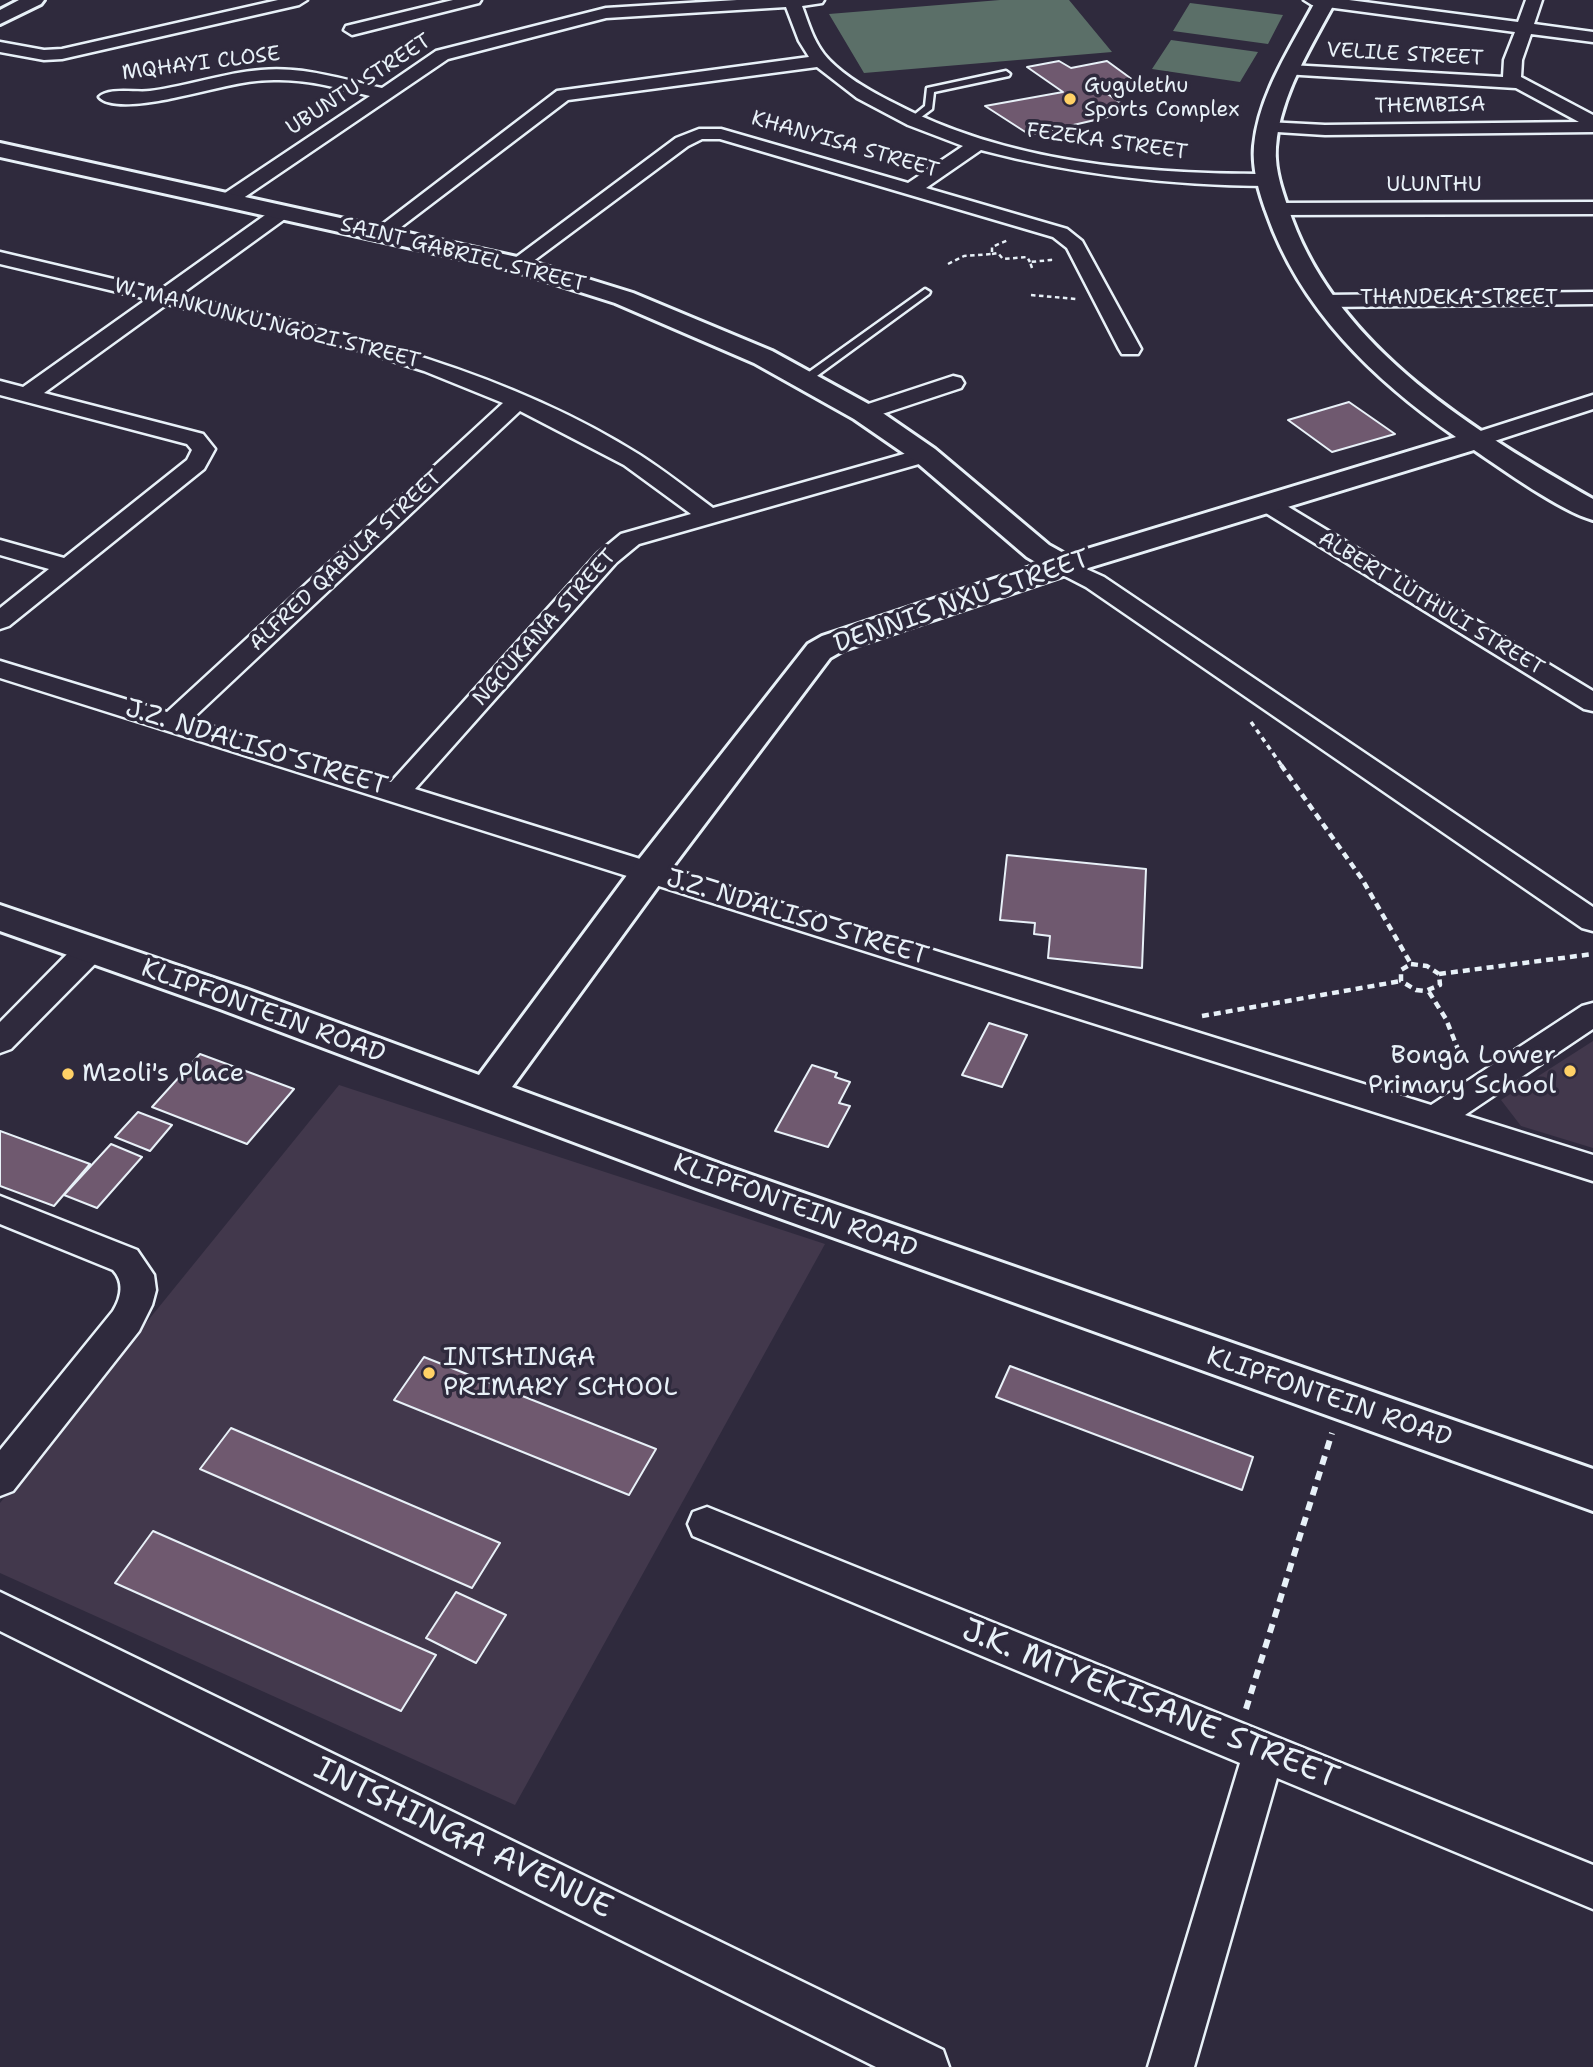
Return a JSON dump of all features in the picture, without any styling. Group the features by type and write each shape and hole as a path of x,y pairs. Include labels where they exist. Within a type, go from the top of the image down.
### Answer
{"street":[{"path":"0,18 34,0"},
{"path":"0,47 44,55 62,54 299,0"},
{"path":"352,30 472,0"},
{"name":"UBUNTU STREET","path":"229,199 382,93 442,55 587,16 816,0"},
{"path":"1534,0 1510,75 1517,83 1593,125"},
{"name":"FEZEKA STREET","path":"792,1 808,40 821,61 857,90 913,119 978,144 1095,168 1223,179 1268,180"},
{"path":"1593,37 1321,1 1267,127 1265,151 1275,209 1293,254 1325,301 1370,351 1406,386 1476,440 1593,511"},
{"path":"568,5 587,16"},
{"path":"381,233 563,95 821,61"},
{"name":"VELILE STREET","path":"1290,70 1517,83"},
{"name":"MQHAYI CLOSE","path":"108,97 134,98 242,77 278,74 382,93"},
{"name":"THEMBISA","path":"1267,127 1325,130 1593,125"},
{"name":"KHANYISA STREET","path":"517,264 682,142 699,134 733,136 913,188 1070,239 1130,349"},
{"path":"913,188 978,144"},
{"name":"SAINT GABRIEL STREET","path":"0,150 517,264 645,306 722,338 806,379 864,413 925,455 1038,551 1064,566"},
{"name":"ULUNTHU","path":"1275,209 1593,208"},
{"path":"26,395 282,212"},
{"name":"W. MANKUNKU NGOZI STREET","path":"0,258 393,353 518,401 632,460 708,515"},
{"name":"THANDEKA STREET","path":"1325,301 1593,298"},
{"path":"864,413 953,383"},
{"path":"0,388 195,439 203,445 202,456 196,464 0,621"},
{"name":"ALFRED QABULA STREET","path":"174,721 518,401"},
{"path":"1476,440 1593,402"},
{"name":"DENNIS NXU STREET","path":"486,1094 649,872 809,660 819,651 833,643 1064,566 1476,440"},
{"name":"NGCUKANA STREET","path":"397,792 623,543 637,535 925,455"},
{"name":"ALBERT LUTHULI STREET","path":"1269,505 1593,703"},
{"path":"0,547 68,567"},
{"path":"1064,566 1096,582 1593,921"},
{"name":"J.Z. NDALISO STREET","path":"0,669 174,721 1593,1168"},
{"name":"KLIPFONTEIN ROAD","path":"0,918 233,999 737,1187 1593,1490"},
{"path":"0,1041 90,950"},
{"path":"1434,1119 1593,1014"},
{"path":"0,1210 125,1260 138,1277 139,1285 136,1303 126,1321 0,1479"},
{"name":"J.K. MTYEKISANE STREET","path":"707,1524 1254,1733 1593,1887"},
{"name":"INTSHINGA AVENUE","path":"0,1611 926,2067"},
{"path":"1171,2067 1254,1733"}],"lane":[{"path":"913,119 929,107 930,90 1006,74"},
{"path":"806,379 925,292"}],"path":[{"path":"992,254 992,247 1005,243 1026,223"},
{"path":"948,264 956,258 998,253 1003,259 1027,257 1030,262"},
{"path":"1031,295 1104,299"},
{"path":"1251,722 1362,879 1411,964"},
{"path":"1401,981 1401,970 1411,964 1427,965 1439,974 1593,954"},
{"path":"1193,1018 1401,981 1413,990 1429,992 1440,985 1439,974"},
{"path":"1429,992 1446,1020 1469,1075"},
{"path":"1254,1733 1335,1422"}],"shaded area":[{"name":"Bonga Lower Primary School","path":"1593,1041 1593,1148 1521,1126 1501,1100"},
{"name":"INTSHINGA PRIMARY SCHOOL","path":"339,1085 825,1244 515,1805 0,1573 0,1503"}],"green space":[{"path":"1000,0 1069,0 1112,52 864,73 829,14"},
{"path":"1190,3 1283,15 1268,44 1173,31"},
{"path":"1171,40 1258,52 1240,82 1152,69"}],"building":[{"name":"Gugulethu Sports Complex","path":"1059,61 1071,68 1107,61 1133,80 1099,88 1125,106 1115,109 1121,114 1030,135 985,106 1063,92 1027,67"},
{"path":"1349,402 1395,434 1332,452 1288,420"},
{"path":"1007,855 1146,869 1142,968 1048,958 1050,936 1034,934 1035,923 1000,920"},
{"path":"989,1023 1027,1035 1002,1087 962,1075"},
{"path":"200,1054 294,1089 247,1144 152,1107"},
{"path":"812,1065 837,1073 835,1077 850,1082 839,1103 850,1106 828,1147 775,1131"},
{"path":"138,1112 172,1125 150,1151 115,1137"},
{"path":"0,1131 90,1164 54,1206 0,1186"},
{"path":"111,1144 142,1157 97,1208 64,1195"},
{"path":"424,1357 656,1449 629,1495 394,1400"},
{"path":"1010,1366 1253,1457 1242,1490 996,1397"},
{"path":"231,1428 500,1543 472,1588 200,1469"},
{"path":"153,1531 436,1655 401,1711 115,1583"},
{"path":"456,1592 506,1615 476,1663 426,1638"}],"place":[{"name":"Gugulethu Sports Complex","path":"1070,99"},
{"name":"Bonga Lower Primary School","path":"1570,1071"},
{"name":"Mzoli's Place","path":"68,1074"},
{"name":"INTSHINGA PRIMARY SCHOOL","path":"429,1373"}]}
